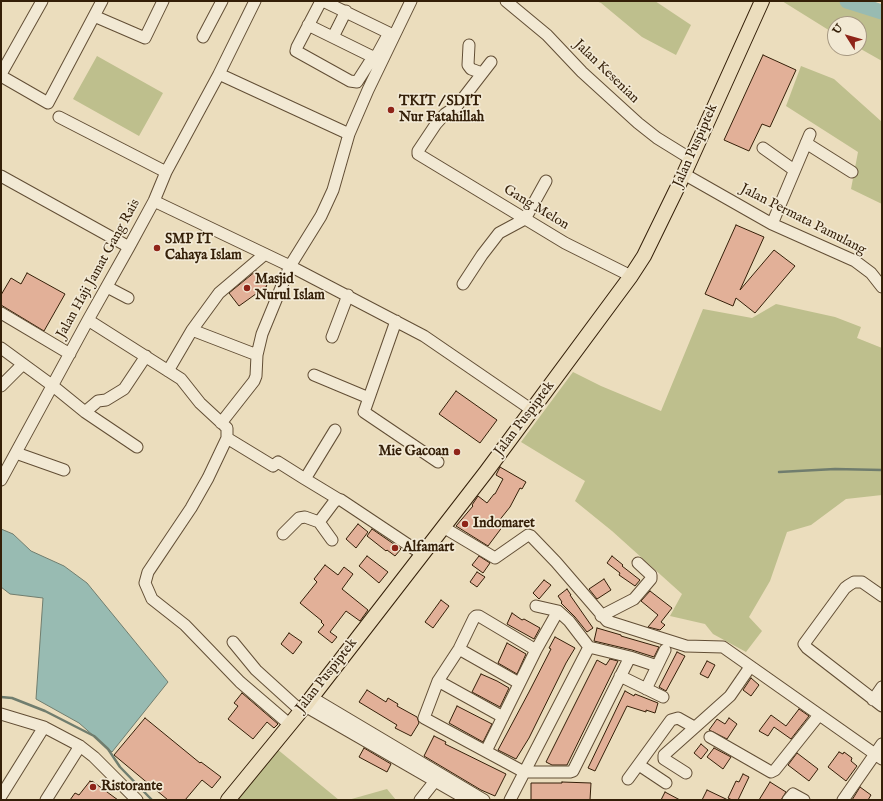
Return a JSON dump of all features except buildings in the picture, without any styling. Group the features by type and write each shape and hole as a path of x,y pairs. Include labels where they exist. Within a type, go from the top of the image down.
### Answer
{"main road":[{"name":"Jalan Puspiptek","path":"228,800 443,527 631,276 644,256 684,174 762,1"}],"street":[{"path":"42,1 1,75 48,103 102,1"},
{"path":"94,16 144,38 163,1"},
{"path":"203,37 222,1"},
{"path":"154,201 166,172 219,74 255,1"},
{"path":"221,423 254,381 257,371 257,355 262,334 290,266 321,216 333,190 349,134 375,75 412,1"},
{"name":"Jalan Kesenian","path":"506,1 547,35 586,76 638,123 657,138 691,159"},
{"path":"321,2 325,2 346,11 389,33 377,55 373,57 357,82 297,52 297,47 321,2"},
{"path":"333,37 346,11"},
{"path":"308,25 373,57"},
{"path":"469,45 468,65 471,69 482,73 490,62"},
{"path":"365,70 375,75"},
{"name":"Gang Melon","path":"482,73 457,106 445,114 436,124 418,151 418,154 427,161 565,244 631,276"},
{"path":"219,74 349,134"},
{"path":"59,117 166,172"},
{"path":"772,224 808,138 852,172"},
{"path":"763,148 794,170"},
{"name":"Jalan Permata Pamulang","path":"684,174 772,224 855,261 870,273 882,287"},
{"path":"2,178 129,247"},
{"path":"463,284 482,255 500,233 525,219 546,181"},
{"name":"Jalan Haji Jamat Gang Rais","path":"1,480 154,201 290,266 424,336 532,410"},
{"path":"168,371 192,330 222,290 265,254"},
{"path":"107,287 128,298"},
{"path":"332,337 348,296"},
{"path":"1,313 70,354"},
{"path":"88,320 181,379 200,403 228,429 227,438 215,464 191,508 148,572 145,583 152,599 184,625 240,682 289,724"},
{"path":"396,321 368,398 364,414 438,462"},
{"path":"192,330 257,355"},
{"path":"1,348 53,386 85,412 137,447"},
{"path":"85,412 98,401 106,400 124,389 146,356"},
{"path":"1,386 23,364"},
{"path":"314,375 368,398"},
{"path":"305,479 335,430"},
{"path":"227,438 273,466 278,462 338,500 344,502 422,554"},
{"path":"16,453 64,470"},
{"path":"319,522 334,502 338,500"},
{"path":"283,534 299,518 305,516 319,522 332,540"},
{"path":"443,527 496,558 528,535 531,536 574,583 601,616 609,623 686,646 723,647 878,756"},
{"path":"601,616 634,599 652,579 651,575 638,563"},
{"path":"882,596 862,582 849,585 845,588 804,644 807,648 882,706"},
{"path":"536,606 558,611 569,621 588,647 630,657 657,666"},
{"path":"486,751 536,650 558,611"},
{"path":"536,650 479,616 474,618 438,681 424,718 524,772 570,772 573,771 630,657"},
{"path":"233,642 256,670 305,704 484,800"},
{"path":"510,800 588,647"},
{"path":"458,648 520,684"},
{"path":"646,689 665,650"},
{"path":"686,773 664,759 663,756 730,696 750,667"},
{"path":"620,676 662,697"},
{"path":"438,681 503,717"},
{"path":"873,700 882,686"},
{"path":"710,737 771,772 775,770 819,715"},
{"path":"3,718 44,727 80,746 94,756 137,800"},
{"path":"628,780 671,720 678,718 694,727"},
{"path":"1,796 44,727"},
{"path":"843,800 878,756 882,744"},
{"path":"46,800 80,746"},
{"path":"394,752 435,781 468,800"},
{"path":"639,765 666,783"},
{"path":"420,800 435,781"},
{"path":"788,800 794,794 804,800"}],"green space":[{"path":"596,1 655,1 691,25 676,55 642,37 601,3"},
{"path":"782,1 872,1 882,5 882,61 867,53 867,16 827,16 827,29"},
{"path":"97,56 163,93 139,136 73,99"},
{"path":"801,66 834,79 882,122 882,204 851,189 858,152 786,106"},
{"path":"776,304 835,317 861,327 857,338 882,348 882,495 846,499 811,525 787,532 770,581 749,617 762,631 746,652 713,634 705,624 670,616 682,594 612,531 575,501 585,481 521,442 573,372 601,386 661,411 703,309 752,318"},
{"path":"277,749 339,800 237,800"},
{"path":"387,789 396,800 348,800"}],"water":[{"path":"1,529 13,534 31,551 64,566 87,583 168,682 112,752 79,723 36,699 43,598 10,594 1,587"}],"waterway":[{"path":"847,1 882,12"},
{"path":"779,472 835,469 882,470"},
{"path":"1,697 12,698 45,711 94,736 108,749 120,767 152,800"}],"place":[{"name":"TKIT / SDIT Nur Fatahillah","path":"391,110"},
{"name":"SMP IT Cahaya Islam","path":"157,248"},
{"name":"Masjid Nurul Islam","path":"247,288"},
{"name":"Mie Gacoan","path":"457,452"},
{"name":"Indomaret","path":"465,524"},
{"name":"Alfamart","path":"395,548"},
{"name":"Ristorante","path":"93,787"}]}
